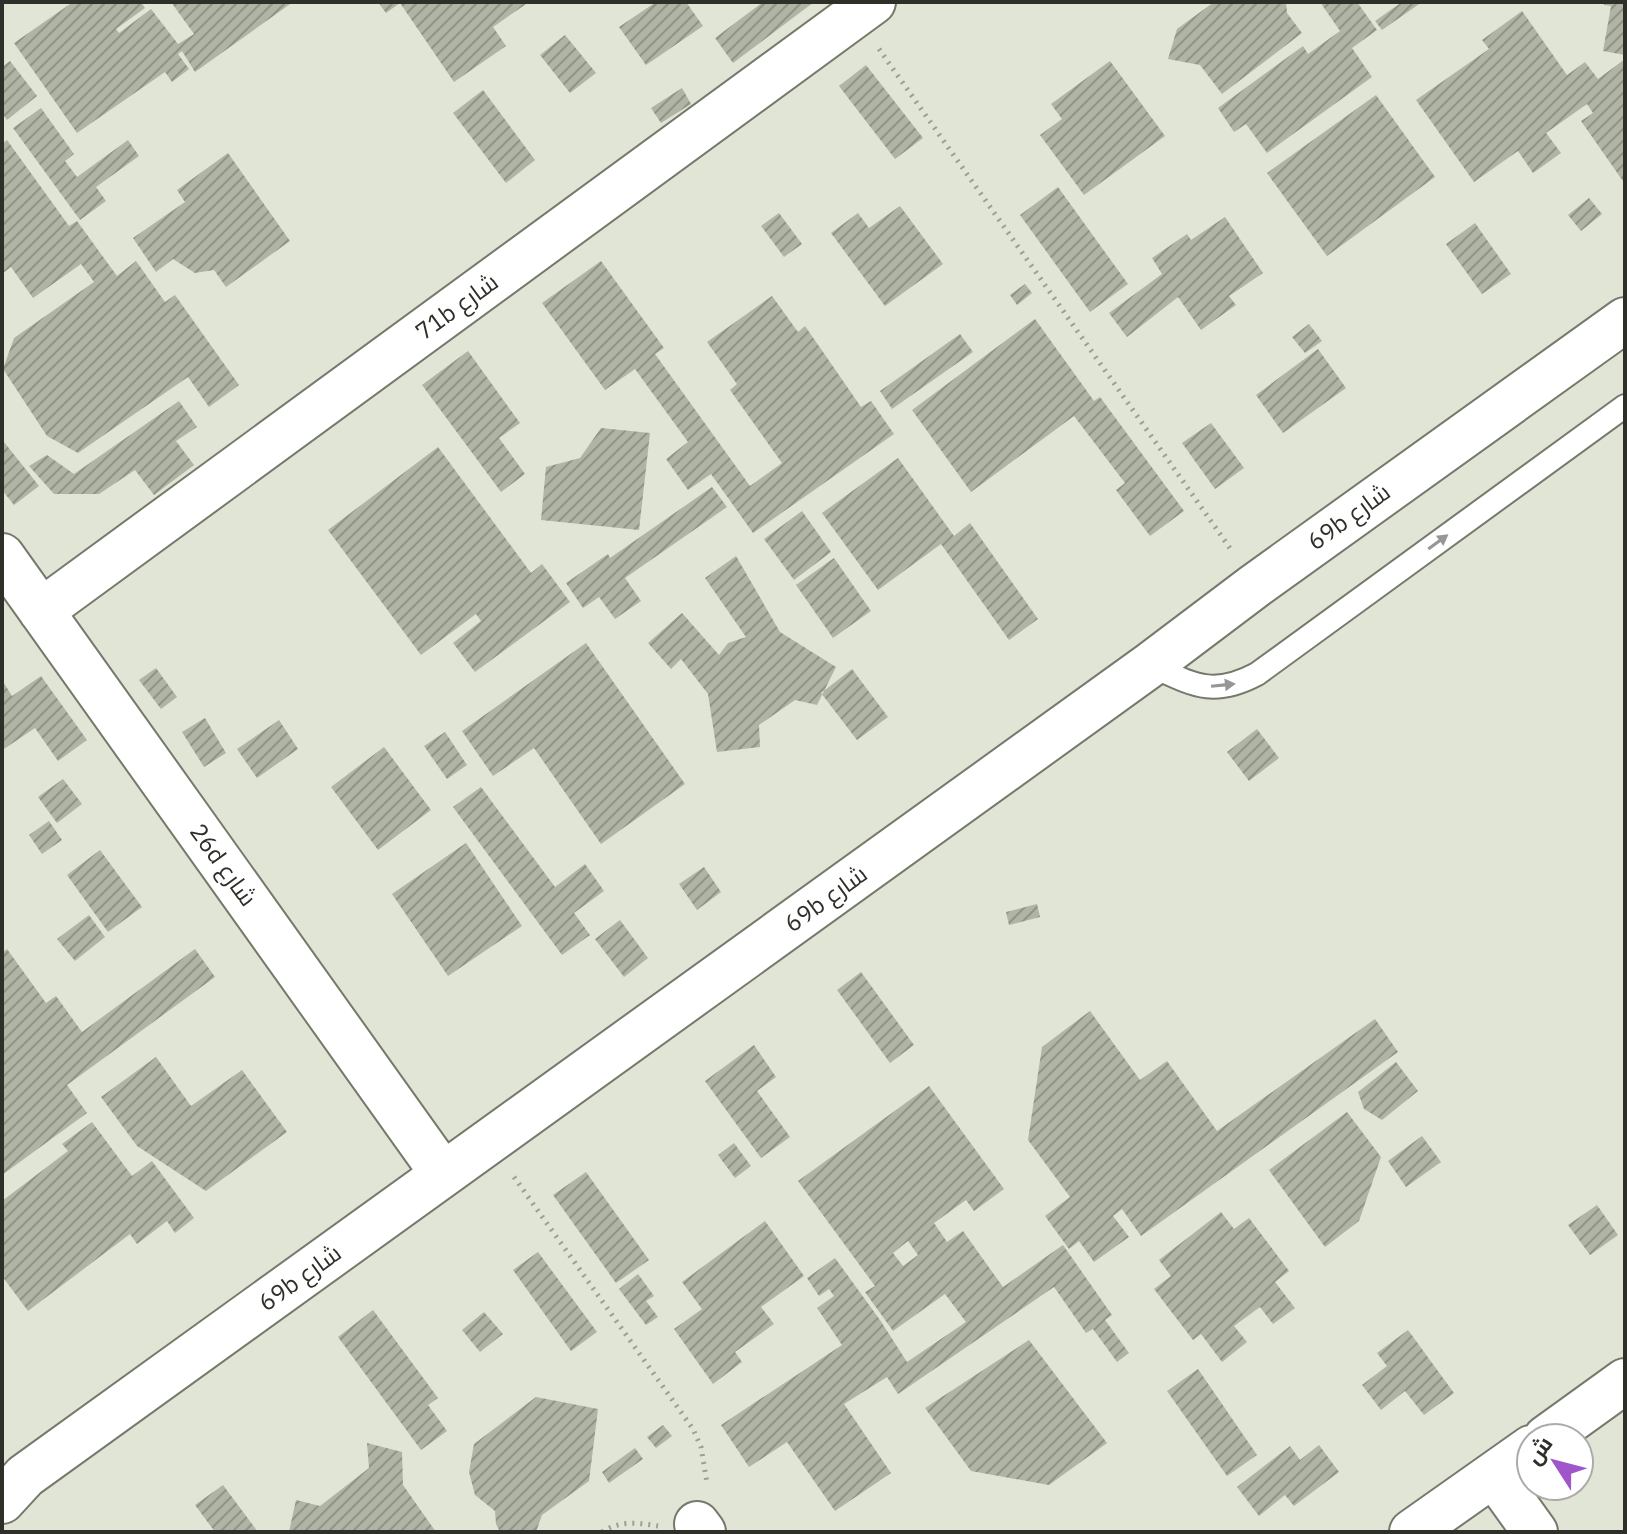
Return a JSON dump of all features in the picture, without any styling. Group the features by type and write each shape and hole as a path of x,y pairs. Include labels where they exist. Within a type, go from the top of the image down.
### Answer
{"street":[{"name":"71b شارع","path":"41,611 864,8"},
{"name":"69b شارع","path":"10,1487 1625,320"},
{"name":"26d شارع","path":"2,556 443,1174"},
{"path":"1568,1422 1625,1381"},
{"path":"1412,1532 1515,1460"},
{"path":"1494,1475 1535,1532"}],"lane":[{"path":"1150,665 1198,686 1239,684 1257,674 1625,406"}],"path":[{"path":"864,8 1256,585"},
{"path":"489,1141 693,1429 701,1447 694,1518 632,1522 602,1532"}],"building":[{"path":"73,2 141,2 145,8 116,29 119,33 151,9 178,44 194,34 171,2 293,2 195,72 182,51 178,54 189,69 172,82 165,72 77,133 14,43"},
{"path":"378,2 529,2 493,27 506,46 454,82 400,3 386,13"},
{"path":"656,2 686,2 703,26 646,65 619,27"},
{"path":"763,2 814,2 733,63 715,38"},
{"path":"1214,2 1286,2 1287,13 1302,33 1222,94 1200,65 1168,59 1177,29"},
{"path":"1320,2 1357,2 1377,30 1352,48 1372,77 1267,153 1246,124 1234,132 1218,108 1303,46 1308,54 1340,31"},
{"path":"1402,2 1422,2 1382,30 1375,21"},
{"path":"1604,2 1625,2 1625,55 1603,51 1611,6 1604,5"},
{"path":"1522,11 1567,75 1585,62 1598,79 1625,59 1625,184 1581,121 1593,113 1587,104 1546,133 1561,153 1533,173 1518,151 1474,182 1416,100 1489,49 1482,40"},
{"path":"565,35 596,73 570,93 540,55"},
{"path":"10,61 37,96 7,120 2,113 2,67"},
{"path":"1110,61 1165,136 1084,195 1040,135 1062,119 1051,104"},
{"path":"866,65 923,138 895,159 839,86"},
{"path":"682,88 691,104 661,123 651,108"},
{"path":"483,90 535,160 506,183 453,113"},
{"path":"1376,95 1435,177 1327,256 1267,173"},
{"path":"41,108 74,154 65,161 77,177 128,140 139,156 96,187 106,201 80,220 13,128"},
{"path":"7,140 69,226 77,221 117,276 136,261 165,302 175,295 239,385 209,407 188,377 78,453 47,436 3,369 14,338 94,282 81,264 33,298 11,267 2,274 2,144"},
{"path":"228,153 290,241 226,287 214,270 195,273 173,259 156,272 133,238 185,202 177,190"},
{"path":"1058,187 1128,284 1090,312 1020,215"},
{"path":"1589,198 1602,214 1581,231 1568,215"},
{"path":"900,206 943,264 885,306 831,233 858,213 869,228"},
{"path":"779,213 802,244 784,257 761,226"},
{"path":"1225,217 1263,273 1229,296 1236,305 1201,330 1178,297 1127,337 1109,313 1162,274 1152,258 1187,234 1191,240"},
{"path":"1475,223 1511,274 1482,294 1446,244"},
{"path":"601,261 664,348 655,354 750,486 782,463 730,390 737,384 707,342 772,296 798,332 805,326 861,407 871,401 894,434 753,533 711,474 688,490 666,459 688,442 635,369 605,390 542,303"},
{"path":"1025,284 1032,293 1017,305 1010,295"},
{"path":"1035,319 1094,401 1100,397 1184,511 1150,536 1116,490 1125,483 1074,416 971,492 912,410"},
{"path":"1309,324 1322,341 1305,353 1292,337"},
{"path":"960,334 973,352 892,409 880,391"},
{"path":"1318,349 1346,388 1283,433 1256,395"},
{"path":"468,351 520,423 499,438 525,474 501,492 422,385"},
{"path":"179,401 197,427 176,441 194,465 154,495 135,470 99,494 54,494 29,466 47,455 74,474"},
{"path":"1211,423 1244,468 1215,489 1182,443"},
{"path":"601,428 650,433 639,530 541,520 546,467 580,458"},
{"path":"4,442 39,486 14,505 2,490"},
{"path":"438,447 531,573 542,564 570,602 475,672 453,643 481,621 476,614 421,655 328,530"},
{"path":"898,458 954,536 970,523 1038,619 1009,640 941,544 878,590 822,513"},
{"path":"712,487 727,507 625,578 641,601 615,619 599,597 583,608 566,583 608,554 610,558"},
{"path":"802,511 831,552 794,580 764,539"},
{"path":"736,556 780,632 836,667 817,705 795,700 759,725 760,747 717,752 708,694 681,659 671,669 648,643 682,613 719,655 728,643 746,637 705,578"},
{"path":"834,558 871,611 833,638 796,585"},
{"path":"586,643 685,784 601,844 534,748 493,776 462,731"},
{"path":"156,668 177,697 161,709 139,680"},
{"path":"852,669 888,717 857,740 821,693"},
{"path":"41,676 87,740 58,761 35,728 4,749 2,746 2,680 12,696"},
{"path":"205,718 226,753 204,767 182,732"},
{"path":"279,720 298,749 257,778 237,749"},
{"path":"1257,729 1279,758 1249,781 1227,752"},
{"path":"445,732 467,765 447,779 424,746"},
{"path":"384,747 431,810 378,850 331,787"},
{"path":"63,779 82,804 57,823 38,797"},
{"path":"481,787 555,887 585,864 604,891 574,913 590,935 562,955 453,807"},
{"path":"49,821 62,840 42,854 29,835"},
{"path":"466,843 522,926 448,976 392,894"},
{"path":"100,850 142,907 108,932 67,875"},
{"path":"704,867 721,892 697,910 679,884"},
{"path":"1037,904 1040,917 1009,925 1006,912"},
{"path":"89,915 105,937 75,961 57,939"},
{"path":"620,920 648,958 624,977 595,939"},
{"path":"7,949 46,1003 56,996 82,1032 195,949 215,977 67,1085 87,1113 2,1175 2,953"},
{"path":"861,972 914,1045 890,1063 837,990"},
{"path":"1090,1011 1140,1080 1167,1061 1217,1131 1375,1019 1398,1052 1141,1236 1122,1209 1113,1216 1129,1237 1094,1262 1079,1241 1069,1249 1045,1216 1070,1197 1028,1140 1042,1047"},
{"path":"754,1045 776,1077 757,1091 790,1137 761,1158 705,1081"},
{"path":"156,1057 191,1106 242,1070 287,1132 206,1191 137,1146 101,1097"},
{"path":"1396,1062 1418,1091 1382,1120 1364,1109 1358,1092"},
{"path":"929,1086 1004,1189 974,1211 966,1200 934,1223 947,1242 963,1231 1003,1287 1063,1245 1112,1315 1105,1320 1129,1353 1117,1362 1093,1329 1086,1333 1054,1287 898,1394 887,1377 844,1404 891,1473 835,1511 787,1442 749,1467 721,1425 842,1345 817,1308 834,1296 829,1289 819,1296 807,1278 835,1258 907,1362 966,1322 945,1294 893,1331 865,1292 875,1286 798,1181","holes":["908,1241 918,1255 903,1266 893,1253"]},
{"path":"1347,1112 1381,1157 1359,1221 1325,1247 1269,1170"},
{"path":"92,1122 132,1176 152,1161 194,1218 175,1233 167,1221 137,1244 130,1234 28,1311 2,1276 2,1201 68,1151 62,1144"},
{"path":"1422,1136 1441,1162 1406,1187 1388,1161"},
{"path":"734,1143 751,1166 735,1178 718,1155"},
{"path":"586,1172 649,1260 616,1283 553,1195"},
{"path":"1597,1205 1618,1235 1590,1255 1568,1225"},
{"path":"1221,1212 1234,1229 1249,1218 1289,1271 1275,1282 1295,1308 1273,1324 1260,1307 1234,1326 1247,1342 1222,1362 1201,1334 1193,1340 1154,1289 1171,1276 1159,1260"},
{"path":"765,1221 804,1276 761,1307 774,1324 735,1352 742,1362 713,1384 674,1329 702,1309 682,1282"},
{"path":"538,1252 597,1332 571,1351 513,1270"},
{"path":"638,1274 654,1296 646,1301 658,1317 646,1325 619,1289"},
{"path":"373,1310 438,1398 428,1405 447,1431 421,1450 338,1337"},
{"path":"484,1312 503,1334 480,1352 462,1330"},
{"path":"1408,1330 1454,1393 1424,1415 1405,1391 1381,1410 1362,1385 1387,1366 1377,1353"},
{"path":"1029,1340 1107,1443 1049,1485 971,1471 925,1408"},
{"path":"1198,1369 1257,1455 1227,1476 1167,1391"},
{"path":"536,1397 598,1409 589,1481 542,1515 536,1532 500,1532 495,1511 475,1495 469,1472 474,1444"},
{"path":"663,1425 672,1436 656,1448 647,1437"},
{"path":"367,1443 402,1452 403,1485 436,1532 289,1532 296,1500 320,1506 369,1468"},
{"path":"1319,1445 1339,1472 1294,1506 1285,1495 1259,1516 1237,1487 1290,1446 1300,1460"},
{"path":"635,1448 643,1459 609,1483 602,1472"},
{"path":"223,1485 258,1532 215,1532 195,1505"}]}
